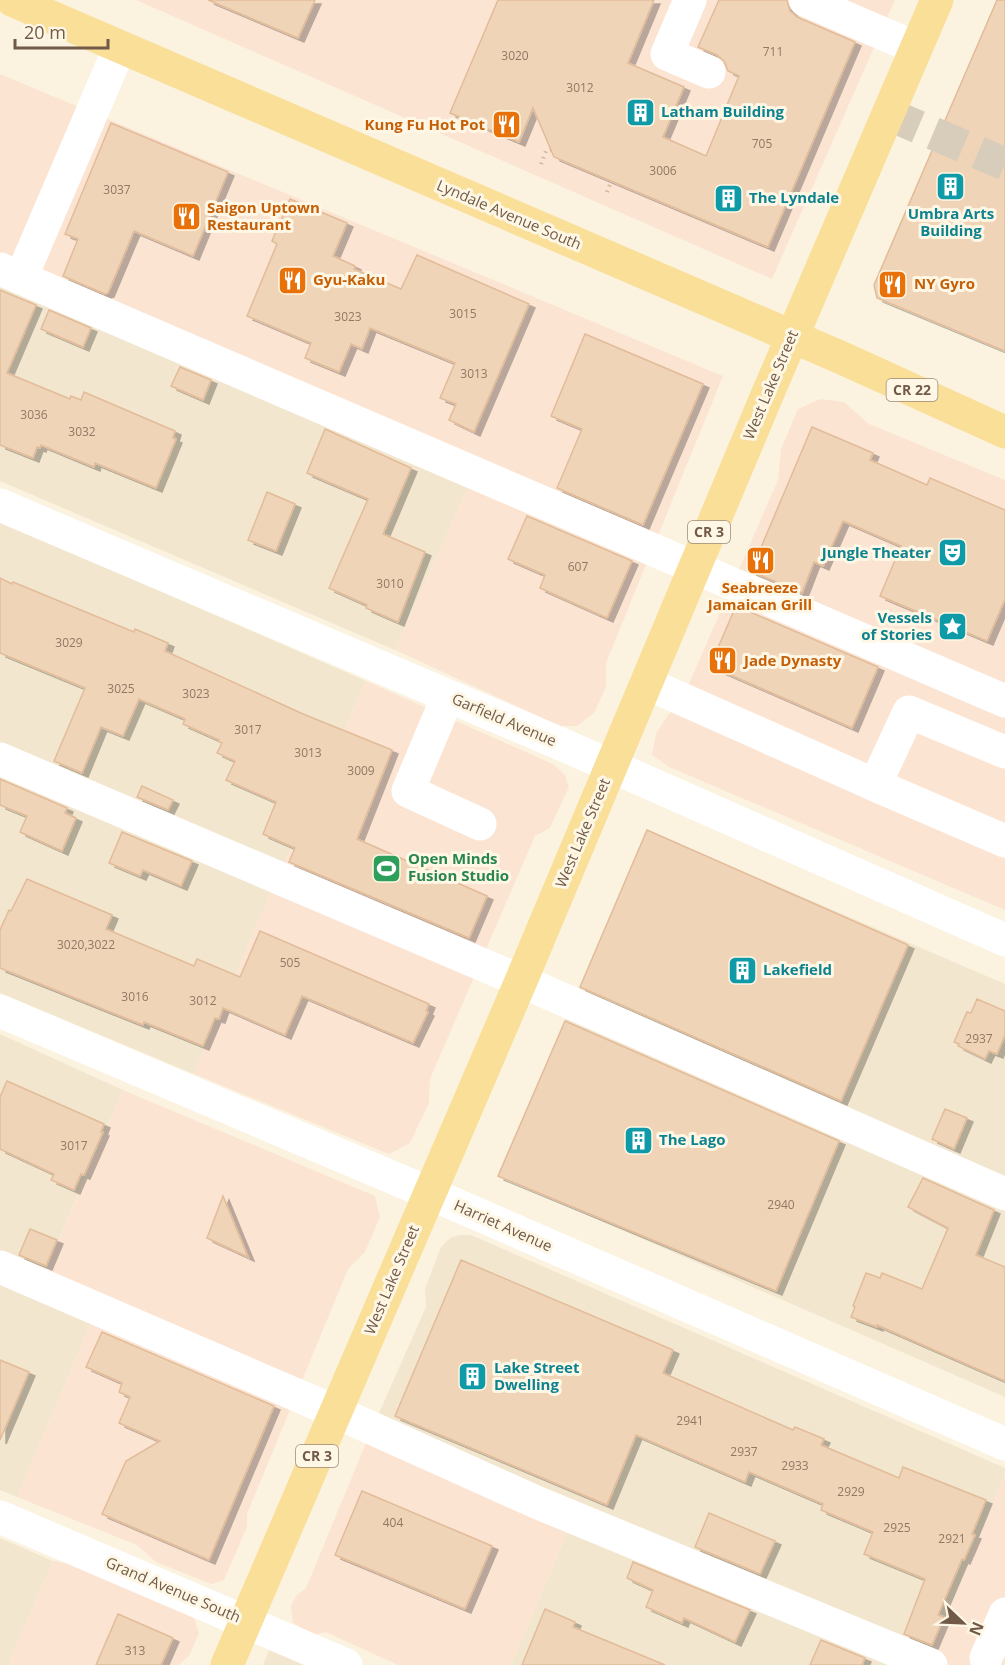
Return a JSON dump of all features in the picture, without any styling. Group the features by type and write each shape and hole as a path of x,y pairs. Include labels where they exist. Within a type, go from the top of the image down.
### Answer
{"main road":[{"name":"Lyndale Avenue South","path":"12,0 792,336 1005,432"},
{"name":"West Lake Street","path":"227,1665 521,981 792,336 937,0"}],"street":[{"path":"690,0 667,54 709,72"},
{"path":"805,0 916,48"},
{"path":"120,47 10,274 1005,701"},
{"name":"Garfield Avenue","path":"0,505 611,766 1005,940"},
{"path":"646,683 1005,841"},
{"path":"448,696 408,791 480,824"},
{"path":"875,785 909,712 997,749 1005,707"},
{"path":"0,759 521,981 1005,1194"},
{"name":"Harriet Avenue","path":"0,1011 429,1193 1005,1444"},
{"path":"0,1267 336,1412 536,1502 931,1665"},
{"name":"Grand Avenue South","path":"0,1517 346,1665"},
{"path":"986,1658 1005,1614"}],"path":[{"path":"541,164 546,152 551,150"},
{"path":"607,192 611,182"}],"shaded area":[{"path":"136,0 895,0 772,279"},
{"path":"0,74 723,376 606,663 606,687 594,713 577,726 560,726 395,650 472,478 0,268"},
{"path":"0,268 472,478 395,650 0,481"},
{"path":"820,399 844,402 869,424 1005,480 1005,910 669,767 652,755 656,733 668,715 681,702 778,480 781,449 798,409"},
{"path":"0,521 366,681 256,926 194,1074 0,993"},
{"path":"366,681 553,764 565,775 569,787 550,828 535,836 430,1079 429,1103 410,1143 389,1154 194,1074 256,926"},
{"path":"647,830 1005,984 1005,1397 498,1176"},
{"path":"0,1034 123,1090 42,1278 99,1304 17,1497 0,1490"},
{"path":"123,1090 375,1196 380,1217 365,1252 348,1269 247,1514 247,1527 224,1580 211,1584 156,1562 137,1545 17,1497 99,1304 42,1279"},
{"path":"471,1235 1005,1468 1005,1473 926,1665 511,1665 573,1519 371,1431 426,1307 425,1289 441,1247 450,1238"},
{"path":"371,1431 573,1519 511,1665 398,1665 326,1632 314,1635 293,1623 291,1606 296,1596 306,1588"},
{"path":"1005,1473 1005,1665 926,1665"},
{"path":"0,1538 53,1561 8,1665 0,1665"},
{"path":"53,1561 79,1565 193,1615 199,1633 189,1656 178,1665 8,1665"},
{"path":"272,1643 317,1665 263,1665"}],"building":[{"path":"208,0 315,0 298,38"},
{"path":"498,0 654,0 628,63 684,87 663,137 706,156 739,76 728,71 724,61 717,55 698,47 719,0 787,0 790,11 797,17 855,42 768,247 554,157 533,108 519,142 450,113"},
{"path":"997,0 1005,0 1005,351 877,298 874,285"},
{"path":"111,123 228,172 193,256 134,231 108,293 105,294 63,276 78,239 65,234"},
{"path":"290,199 347,223 333,256 355,266 354,269 401,289 417,255 529,304 474,432 449,420 456,404 440,398 455,363 370,328 362,349 351,344 339,372 305,358 311,343 247,316 277,244 272,241"},
{"path":"0,290 36,305 7,373 70,399 71,396 81,400 84,392 175,431 173,438 176,439 156,488 95,463 94,467 41,445 40,448 37,447 33,458 0,445"},
{"path":"49,310 91,328 83,347 41,329"},
{"path":"585,334 703,384 643,525 557,488 582,429 551,416"},
{"path":"180,367 211,380 203,400 171,386"},
{"path":"812,427 873,453 870,460 927,485 930,478 1005,510 1005,599 987,641 880,596 901,546 843,521 823,566 814,562 802,593 751,571"},
{"path":"325,429 411,468 383,534 425,552 398,622 329,588 368,499 307,473"},
{"path":"267,492 295,504 276,551 248,540"},
{"path":"527,516 632,561 607,618 540,588 545,575 508,559"},
{"path":"0,578 134,632 135,629 168,643 165,651 303,714 392,750 357,839 487,896 469,938 289,862 295,848 263,834 276,802 226,780 235,761 217,753 222,743 183,724 185,719 139,699 123,736 101,727 82,773 54,761 85,688 0,653"},
{"path":"736,606 878,667 852,728 710,666"},
{"path":"0,779 67,808 65,813 76,818 62,851 20,832 27,816 0,805"},
{"path":"142,786 173,800 168,810 137,797"},
{"name":"Lakefield","path":"647,830 908,945 841,1101 580,987"},
{"path":"122,832 192,861 181,886 143,870 140,876 109,863"},
{"path":"27,879 112,915 106,929 194,966 197,959 240,977 260,931 429,1004 426,1011 428,1012 413,1043 302,996 285,1035 223,1008 219,1019 215,1018 203,1046 144,1022 143,1025 0,968 0,930"},
{"path":"977,999 1005,1011 1005,1035 997,1054 989,1051 985,1059 954,1042 967,1012 971,1013"},
{"name":"The Lago","path":"565,1021 839,1141 776,1291 498,1176"},
{"path":"7,1081 104,1124 101,1132 103,1132 84,1175 81,1174 74,1190 51,1180 54,1174 0,1149 0,1097"},
{"path":"945,1109 967,1118 954,1149 932,1139"},
{"path":"923,1178 994,1210 976,1255 1005,1267 1005,1381 877,1325 877,1327 851,1317 866,1273 880,1278 882,1273 922,1289 948,1228 908,1207"},
{"path":"223,1196 248,1257 207,1238"},
{"path":"30,1229 57,1240 46,1266 19,1255"},
{"path":"461,1260 673,1350 663,1373 793,1430 795,1427 824,1439 821,1445 899,1478 903,1467 986,1500 972,1534 975,1535 938,1615 944,1617 932,1645 904,1634 925,1579 864,1554 873,1532 821,1510 823,1504 749,1472 745,1482 636,1435 607,1505 395,1416"},
{"path":"102,1332 274,1406 209,1560 102,1514 126,1461 160,1441 119,1423 130,1397 119,1392 122,1383 86,1367"},
{"path":"0,1360 29,1372 0,1440"},
{"path":"362,1491 492,1546 465,1609 335,1555"},
{"path":"709,1513 775,1541 760,1574 695,1547"},
{"path":"633,1562 750,1610 735,1642 684,1618 682,1623 646,1607 653,1590 627,1578"},
{"path":"545,1609 575,1622 573,1627 665,1665 522,1665"},
{"path":"118,1614 173,1638 161,1665 96,1665"},
{"path":"821,1640 865,1658 862,1665 810,1665"}],"tunnel":[{"path":"888,114 1005,164"}],"place":[{"name":"Latham Building","path":"640,112"},
{"name":"Kung Fu Hot Pot","path":"506,125"},
{"name":"Umbra Arts Building","path":"951,187"},
{"name":"The Lyndale","path":"728,198"},
{"name":"Saigon Uptown Restaurant","path":"186,217"},
{"name":"Gyu-Kaku","path":"292,280"},
{"name":"NY Gyro","path":"893,284"},
{"name":"Jungle Theater","path":"952,553"},
{"name":"Seabreeze Jamaican Grill","path":"760,561"},
{"name":"Vessels of Stories","path":"953,627"},
{"name":"Jade Dynasty","path":"723,661"},
{"name":"Open Minds Fusion Studio","path":"387,868"},
{"name":"Lakefield","path":"742,970"},
{"name":"The Lago","path":"638,1140"},
{"name":"Lake Street Dwelling","path":"473,1377"}]}
